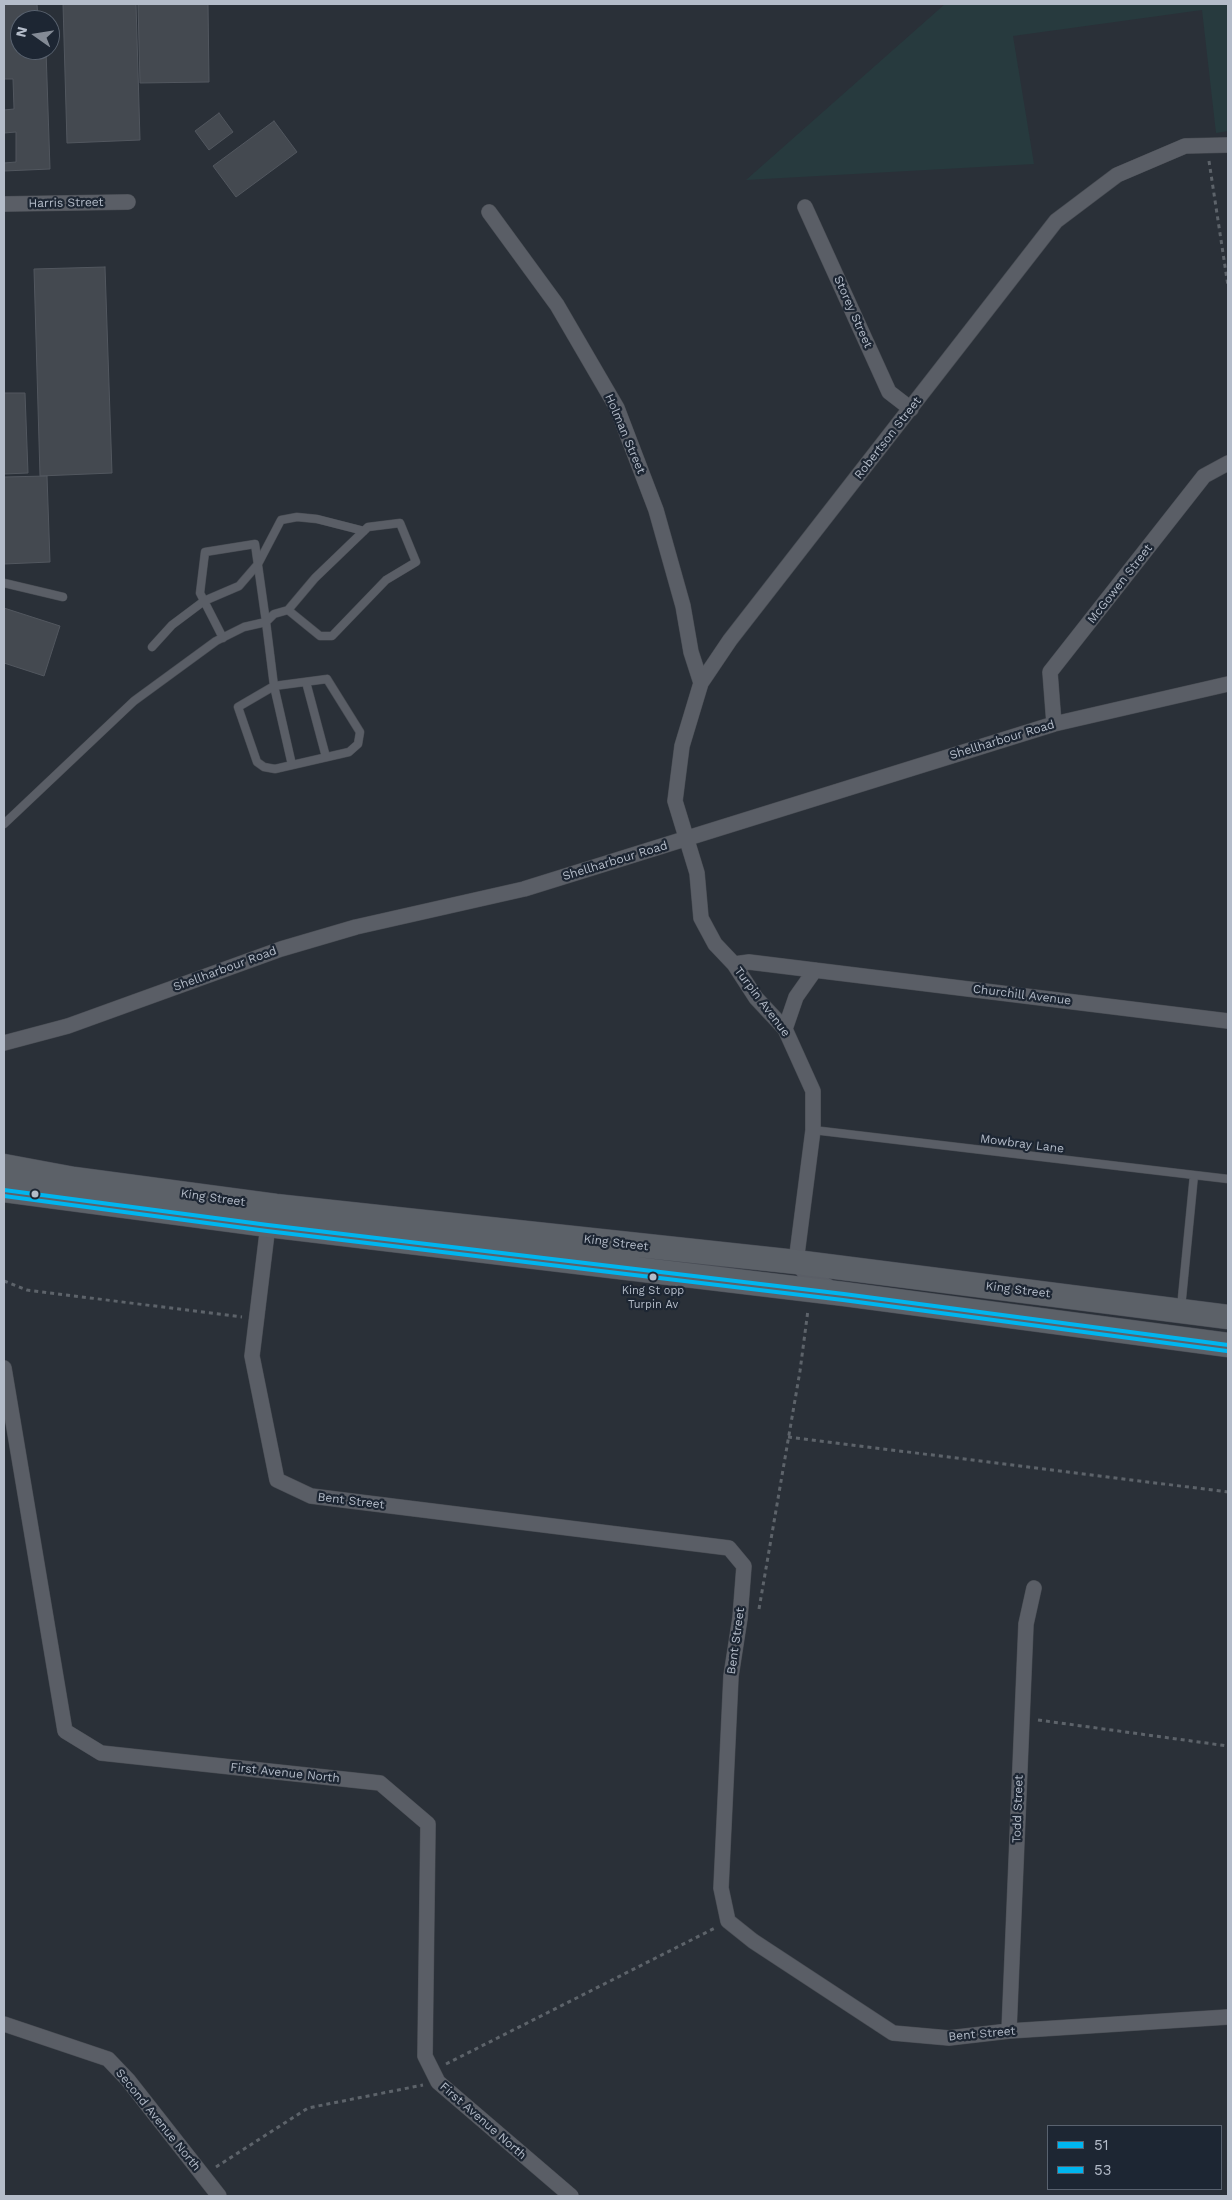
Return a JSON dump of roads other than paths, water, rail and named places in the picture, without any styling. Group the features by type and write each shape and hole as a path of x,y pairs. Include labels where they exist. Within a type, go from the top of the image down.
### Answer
{"main road":[{"name":"King Street","path":"4,1166 74,1179 276,1206 796,1262 1182,1300 1228,1316"},
{"name":"King Street","path":"4,1190 268,1225 844,1294 1228,1345"}],"street":[{"name":"Robertson Street","path":"686,839 675,801 682,746 701,683 730,640 1056,221 1116,175 1185,146 1228,145"},
{"name":"Harris Street","path":"4,204 128,202"},
{"name":"Storey Street","path":"805,207 889,392 911,409"},
{"name":"Holman Street","path":"489,212 557,305 616,408 656,510 683,606 691,652 701,683"},
{"name":"McGowen Street","path":"1054,724 1050,672 1204,476 1228,463"},
{"name":"Shellharbour Road","path":"4,1043 68,1026 281,949 356,927 524,889 1054,724 1228,684"},
{"name":"Turpin Avenue","path":"686,839 697,872 701,918 715,944 734,964 756,998 785,1029 813,1091 813,1130 796,1262"},
{"name":"Churchill Avenue","path":"734,964 749,962 1228,1021"},
{"path":"785,1029 796,997 815,970"},
{"name":"Bent Street","path":"268,1225 252,1356 277,1480 311,1496 729,1548 744,1566 740,1618 731,1676 721,1888 728,1921 753,1941 892,2033 949,2038 1008,2031 1228,2017"},
{"path":"796,1262 813,1279 844,1294"},
{"name":"First Avenue North","path":"4,1368 65,1731 101,1753 380,1783 428,1824 425,2056 435,2077 571,2196"},
{"name":"Todd Street","path":"1008,2031 1026,1624 1034,1588"},
{"name":"Second Avenue North","path":"4,2024 108,2060 128,2080 219,2196"}],"lane":[{"path":"152,647 172,625 204,601 239,586 258,564 280,520 297,517 317,519 364,531"},
{"path":"4,824 134,701 223,638 244,627 266,622 274,614 288,610 314,578 368,526 400,523 416,562 386,580 332,636 320,636 288,610"},
{"path":"223,638 200,593 204,552 255,544 274,686 292,765"},
{"path":"4,583 63,597"},
{"path":"327,679 360,732 358,744 349,752 275,769 264,767 257,762 238,707 274,686 327,679"},
{"path":"306,682 326,757"},
{"name":"Mowbray Lane","path":"813,1130 1228,1180"},
{"path":"1182,1300 1194,1175"}],"place":[{"name":"King St opp Turpin Av","path":"653,1277"}]}
